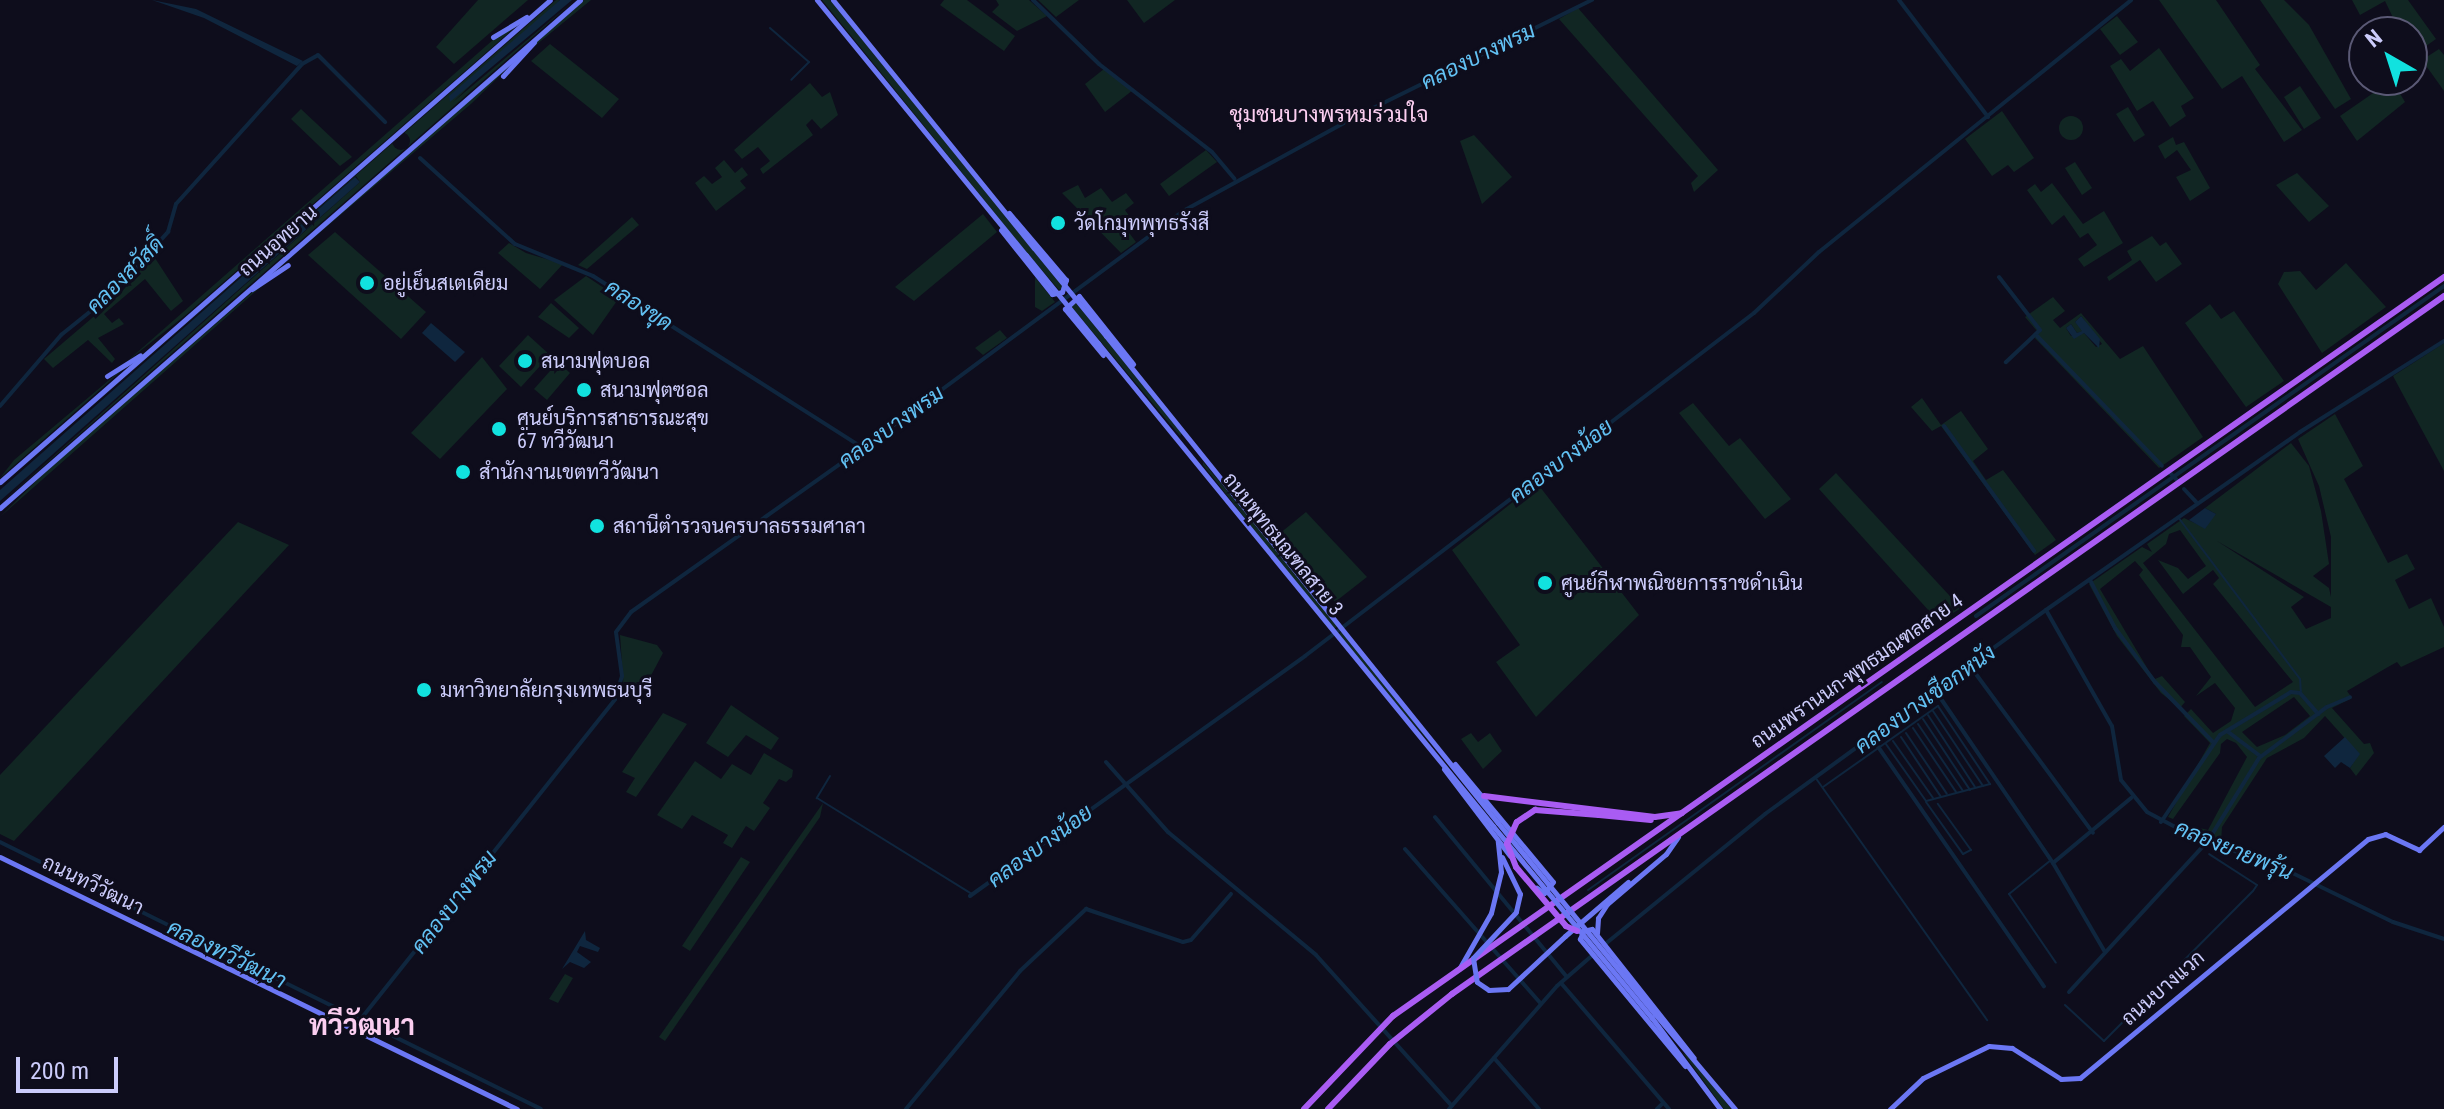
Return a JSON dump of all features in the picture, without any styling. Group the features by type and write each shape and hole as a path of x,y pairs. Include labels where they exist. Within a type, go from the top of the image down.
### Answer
{"main road":[{"name":"ถนนอุทยาน","path":"0,482 550,0"},
{"name":"ถนนอุทยาน","path":"0,508 580,0"},
{"name":"ถนนพุทธมณฑลสาย 3","path":"817,0 1424,744 1496,825 1654,1016 1685,1066 1720,1109"},
{"name":"ถนนพุทธมณฑลสาย 3","path":"833,0 1335,614 1451,760 1577,931 1694,1058 1735,1109"},
{"path":"493,37 539,9"},
{"path":"503,76 545,29"},
{"path":"988,209 1052,294 1062,292 1066,280 996,202"},
{"path":"243,293 288,265"},
{"name":"ถนนพรานนก-พุทธมณฑลสาย 4","path":"1304,1109 1389,1019 2444,277"},
{"name":"ถนนพรานนก-พุทธมณฑลสาย 4","path":"1328,1109 1390,1044 1508,955 2444,296"},
{"path":"1126,379 1068,313 1071,301 1082,298 1137,372"},
{"path":"107,376 152,348"},
{"path":"1177,438 1188,433 1187,450"},
{"path":"1193,458 1195,440"},
{"path":"1199,465 1209,458"},
{"path":"1924,644 1933,656"},
{"path":"1424,744 1432,738"},
{"path":"1443,767 1541,892 1551,889 1553,882 1451,760"},
{"path":"1484,796 1668,816"},
{"path":"1577,931 1566,926 1516,867 1507,844 1517,822 1535,810 1651,820 1685,813"},
{"name":"ถนนบางแวก","path":"1890,1109 1928,1076 1989,1046 2012,1048 2061,1079 2080,1078 2305,887 2373,837 2391,836 2419,850 2444,827"},
{"path":"1599,937 1598,918 1607,904 1658,861 1678,836"},
{"path":"1458,969 1484,932 1494,900 1498,883 1498,841"},
{"path":"1500,853 1520,894 1516,912 1473,958 1477,982 1489,990 1508,989 1596,905 1658,861"},
{"name":"ถนนทวีวัฒนา","path":"0,857 517,1109"},
{"path":"1685,1066 1588,949 1581,934 1591,929 1599,937 1694,1058"}],"green space":[{"path":"478,0 528,0 454,64 436,47"},
{"path":"556,0 560,0 453,102 575,0 0,504 360,182 356,176 0,487"},
{"path":"584,0 591,0 525,54 536,42"},
{"path":"822,0 830,0 1063,287 1059,290 1023,248"},
{"path":"944,0 967,0 1015,36 1004,51 940,5"},
{"path":"996,0 1029,0 1047,16 1017,31 992,12 999,5"},
{"path":"1038,0 1079,0 1056,17"},
{"path":"1127,0 1175,0 1144,23"},
{"path":"2159,0 2216,0 2260,65 2255,69 2302,130 2284,142 2242,76 2222,89"},
{"path":"2260,0 2284,0 2309,25 2351,99 2335,109"},
{"path":"2352,0 2408,0 2419,16 2392,16 2385,1 2360,15"},
{"path":"1578,8 1718,170 1694,192 1691,183 1698,176 1559,19"},
{"path":"2117,16 2138,42 2120,55 2100,29"},
{"path":"520,23 187,314 125,363 494,39"},
{"path":"2428,28 2436,39 2428,45"},
{"path":"550,44 619,99 602,118 531,61"},
{"path":"2159,48 2194,98 2181,106 2186,116 2170,127 2153,101 2137,111 2110,66 2121,59 2130,71"},
{"path":"2439,49 2444,55 2444,91 2428,68 2428,56"},
{"path":"523,53 472,103 264,280"},
{"path":"1104,69 1133,90 1105,112 1085,84"},
{"path":"810,83 822,97 830,92 838,115 821,129 812,119 806,125 813,135 763,174 760,169 770,161 758,147 742,159 734,150"},
{"path":"2300,86 2321,118 2304,129 2284,97"},
{"path":"2369,96 2401,96 2405,102 2357,141 2340,116"},
{"path":"2128,107 2145,135 2134,142 2116,114"},
{"path":"301,109 352,157 340,166 291,119"},
{"path":"2002,111 2034,158 2014,172 2008,165 1992,176 1965,139"},
{"path":"2071,116 2079,120 2083,128 2079,136 2071,140 2063,136 2059,128 2063,120"},
{"path":"1474,135 1512,177 1482,204 1460,141"},
{"path":"2173,137 2176,145 2184,142 2210,188 2190,201 2176,177 2191,170 2177,150 2165,159 2158,146"},
{"path":"1206,150 1217,162 1169,196 1160,184"},
{"path":"724,160 735,173 742,167 748,175 740,181 746,188 716,211 695,183 704,176 712,184 722,177 715,168"},
{"path":"2075,162 2092,188 2082,195 2065,168"},
{"path":"2297,173 2329,206 2309,222 2276,185"},
{"path":"2052,183 2083,224 2104,211 2123,243 2084,267 2078,259 2097,245 2088,233 2080,238 2064,215 2052,225 2027,190 2035,184 2041,192"},
{"path":"1078,185 1085,198 1101,188 1112,202 1126,193 1134,203 1125,210 1132,220 1124,226 1136,242 1121,253 1062,193"},
{"path":"983,214 997,232 914,301 895,287"},
{"path":"632,217 639,225 587,269 578,265"},
{"name":"อยู่เย็นสเตเดียม","path":"335,232 426,312 401,339 308,255"},
{"path":"2152,236 2160,246 2166,242 2182,264 2156,282 2140,260 2109,281 2107,277 2132,260 2127,251"},
{"path":"509,243 526,253 563,264 540,289 498,253"},
{"path":"153,255 183,301 171,311 145,279 104,314 112,323 119,318 124,324 98,338 115,359 112,363 88,340 53,368 44,359 119,295"},
{"path":"2346,263 2386,307 2322,353 2278,284 2284,272 2300,271 2316,290"},
{"path":"586,276 619,298 593,335 554,300"},
{"path":"1035,277 1055,302 1042,311 1035,307"},
{"path":"265,283 0,517 53,464"},
{"path":"2053,297 2065,311 2053,320 2060,328 2081,313 2120,359 2143,346 2203,437 2159,468 2033,336 2037,331 2025,317","holes":["2081,316 2102,344 2096,347 2084,333 2071,336 2066,328 2071,324 2077,333 2083,331 2075,322"]},
{"path":"1075,302 1183,432 1180,436 1070,305"},
{"path":"551,303 579,328 569,338 538,317"},
{"path":"2210,304 2221,319 2234,311 2284,381 2246,407 2185,323"},
{"path":"1000,330 1007,338 983,355 975,348"},
{"name":"สนามฟุตบอล","path":"528,335 550,355 521,387 499,366"},
{"path":"2444,343 2444,471 2393,376"},
{"path":"482,357 507,389 440,459 411,433"},
{"path":"558,362 570,373 547,400 534,389"},
{"path":"127,366 0,478 14,460"},
{"path":"1922,398 1941,425 1961,411 1988,449 1973,461 1986,480 2003,470 2056,540 2035,555 1941,426 1932,431 1911,407"},
{"path":"1693,403 1729,446 1740,438 1791,499 1765,519 1679,413"},
{"path":"2335,414 2363,466 2344,479 2388,563 2407,554 2415,569 2395,580 2409,609 2431,598 2444,627 2444,647 2401,667 2397,662 2347,691 2352,698 2332,708 2364,744 2370,743 2374,753 2356,776 2350,768 2359,754 2325,716 2304,738 2267,758 2222,827 2221,842 2188,832 2191,826 2208,830 2247,757 2236,743 2227,739 2221,744 2220,753 2173,819 2168,817 2210,743 2184,716 2191,709 2213,733 2231,721 2235,708 2215,683 2196,696 2211,677 2190,647 2181,647 2183,635 2139,575 2143,570 2135,561 2100,589 2155,679 2162,676 2185,702 2180,708 2161,693 2117,636 2089,584 2142,547 2152,552 2147,544 2184,518 2199,525 2216,514 2205,508 2291,443 2309,466 2321,511 2329,564 2313,576 2329,588 2331,597 2331,537 2319,486 2298,439","holes":["2180,530 2206,566 2188,579 2178,568 2158,560 2183,594 2213,570 2219,578 2213,584 2293,682 2255,707 2143,563 2166,544 2169,534","2217,541 2331,607 2331,618 2306,629 2291,607 2304,597","2294,697 2310,716 2285,735 2257,747 2242,732"]},
{"path":"1203,462 1340,624 1333,630 1203,465"},
{"path":"1836,473 1961,608 1939,622 1819,489"},
{"name":"ศูนย์กีฬาพณิชยการราชดำเนิน","path":"1537,483 1639,615 1536,717 1496,662 1520,645 1452,550"},
{"path":"1306,512 1367,577 1335,602 1279,534"},
{"path":"238,522 289,545 14,841 0,834 0,775"},
{"path":"1344,629 1430,739 1429,742 1338,635"},
{"path":"620,635 657,645 663,653 639,698 624,693"},
{"path":"731,705 779,738 771,750 746,735 728,757 706,743"},
{"path":"663,713 687,724 636,797 626,792 635,778 622,772"},
{"path":"1471,733 1478,742 1490,733 1502,751 1483,769 1461,739"},
{"path":"764,753 793,770 792,777 786,782 779,779 763,803 770,808 754,831 746,826 732,848 723,843 728,835 692,815 682,829 657,815 695,761 721,779 732,764 751,775"},
{"path":"823,803 820,817 665,1041 659,1037"},
{"path":"741,857 750,862 690,951 682,946"},
{"path":"565,974 573,978 558,1003 549,999"},
{"path":"1683,1053 1691,1057 1731,1109 1724,1109"}],"water":[{"path":"152,0 196,9 303,61 297,66 204,18"},
{"path":"560,0 572,0 450,102 449,96"},
{"path":"355,177 360,182 0,501 0,490"},
{"path":"2081,316 2100,339 2099,348 2084,333 2074,339 2066,328 2071,324 2077,333 2082,331 2075,322"},
{"path":"431,323 465,352 455,362 422,333"},
{"path":"2205,508 2216,514 2205,529 2189,520"},
{"path":"2345,737 2360,754 2350,768 2341,762 2335,768 2324,756"},
{"path":"585,931 586,940 600,948 598,952 580,946 577,952 591,962 584,968 570,962 562,969"}],"pier":[{"path":"397,132 405,132 410,141 408,148 397,150 392,145 392,137"}],"waterway":[{"path":"1033,0 1099,64 1212,152 1235,179"},
{"name":"คลองบางพรม","path":"360,1020 615,699 622,676 616,632 631,612 863,448 1185,210 1351,119 1592,0"},
{"path":"1899,0 1988,117"},
{"name":"คลองบางน้อย","path":"970,896 1305,656 1754,313 1819,252 2131,0"},
{"path":"770,28 809,62 791,80"},
{"name":"คลองสวัสดิ์","path":"0,406 61,335 112,294 168,232 176,204 302,64 318,55 385,122"},
{"name":"คลองขุด","path":"420,158 515,244 593,276 863,448"},
{"path":"1999,277 2040,330 2006,362"},
{"path":"1976,616 2444,286"},
{"path":"2037,336 2162,466"},
{"name":"คลองบางเชือกหนัง","path":"1604,945 1765,814 2046,610 2300,432 2444,341"},
{"path":"1944,426 2034,551"},
{"path":"2170,473 2177,480"},
{"path":"2184,489 2197,503"},
{"path":"2178,517 2300,679 2301,693"},
{"path":"2090,580 2115,628 2155,682 2214,743"},
{"name":"คลองยายพรุ้น","path":"2046,610 2112,726 2121,780 2147,812 2196,838 2276,865 2393,922 2444,939"},
{"path":"1970,666 2093,833"},
{"path":"1588,890 1882,682"},
{"path":"2161,822 2220,735 2291,692 2300,693 2318,714"},
{"path":"1937,693 2053,863 2105,952"},
{"name":"คลองยายพรุ้น","path":"2069,992 2208,841 2259,758 2327,707 2350,697"},
{"path":"1823,787 1938,706 1990,784 1926,801 1886,744"},
{"path":"1933,711 1983,786"},
{"path":"1928,715 1975,787"},
{"path":"1923,719 1970,790"},
{"path":"1918,724 1963,791"},
{"path":"1913,728 1956,792"},
{"path":"2227,731 2260,756"},
{"path":"1906,733 1947,794"},
{"path":"1901,737 1941,797"},
{"path":"1872,738 2044,986"},
{"path":"1893,741 1933,798"},
{"path":"1106,762 1168,832 1316,955 1452,1106"},
{"path":"830,776 817,798 972,894"},
{"path":"1815,777 1987,1020"},
{"path":"2053,863 2131,798"},
{"path":"1926,802 1963,854 1971,850 1938,804"},
{"path":"1435,817 1567,977"},
{"name":"คลองทวีวัฒนา","path":"0,842 541,1109"},
{"path":"1405,849 1541,1004"},
{"path":"2065,1005 2104,1041 2253,891 2257,885 2209,854"},
{"path":"2051,860 2009,894 2056,963"},
{"path":"906,1109 1020,971 1086,909 1183,942 1191,940 1231,894"},
{"name":"คลองบางเชือกหนัง","path":"1449,1109 1557,986 1595,953"},
{"path":"1561,983 1669,1109"},
{"path":"1494,1058 1539,1109"},
{"path":"1657,1109 1663,1103"}],"place":[{"name":"วัดโกมุทพุทธรังสี","path":"1058,223"},
{"name":"อยู่เย็นสเตเดียม","path":"367,283"},
{"name":"สนามฟุตบอล","path":"525,361"},
{"name":"สนามฟุตซอล","path":"584,390"},
{"name":"ศูนย์บริการสาธารณะสุข 67 ทวีวัฒนา","path":"499,429"},
{"name":"สำนักงานเขตทวีวัฒนา","path":"463,472"},
{"name":"สถานีตำรวจนครบาลธรรมศาลา","path":"597,526"},
{"name":"ศูนย์กีฬาพณิชยการราชดำเนิน","path":"1545,583"},
{"name":"มหาวิทยาลัยกรุงเทพธนบุรี","path":"424,690"}],"district":[{"name":"ชุมชนบางพรหมร่วมใจ","path":"1329,115"},
{"name":"ทวีวัฒนา","path":"362,1026"}]}
